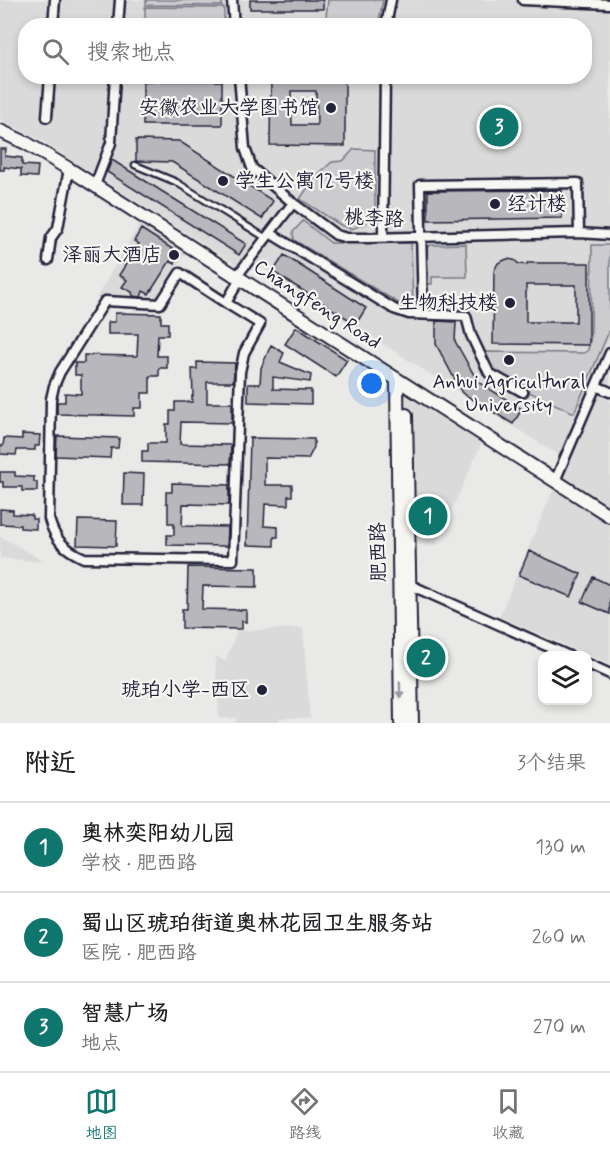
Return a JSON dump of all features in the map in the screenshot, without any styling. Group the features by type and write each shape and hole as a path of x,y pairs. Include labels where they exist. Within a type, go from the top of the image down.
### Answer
{"main road":[{"name":"Changfeng Road","path":"0,124 32,139 97,180 401,382 610,508"},
{"name":"Changfeng Road","path":"0,131 26,143 240,276 557,477 610,516"},
{"name":"肥西路","path":"401,382 404,583 401,723"},
{"name":"肥西路","path":"404,583 412,723"}],"street":[{"path":"54,18 55,0"},
{"path":"119,18 120,0"},
{"path":"232,0 233,18"},
{"path":"388,18 391,0"},
{"path":"523,0 610,4"},
{"path":"47,117 49,84"},
{"path":"97,180 111,143 115,84"},
{"name":"桃李路","path":"240,84 248,160 258,175 340,237 579,233 610,235"},
{"path":"383,237 385,84"},
{"path":"48,260 51,238 58,228 69,169"},
{"path":"423,314 420,185 578,183 579,233"},
{"path":"226,303 240,276 293,203"},
{"path":"268,236 394,309 409,314 466,316 479,356 489,373 523,392"},
{"path":"180,273 226,303 260,324 244,353 240,372 233,560 84,558 71,552 60,544 53,533 49,519 51,399 60,372 105,301 160,304 180,273"},
{"path":"557,477 610,353"},
{"path":"596,386 610,392"},
{"path":"404,583 558,651"},
{"path":"592,666 610,674"}],"lane":[{"path":"135,165 176,182 268,236"}],"shaded area":[{"name":"Anhui Agricultural University","path":"0,0 610,0 610,664 592,656 592,651 579,651 499,617 566,460 250,260 243,269 35,137 0,120"},
{"path":"146,0 222,0 222,6 146,5"},
{"path":"328,0 383,0 379,18 326,18"},
{"path":"145,7 224,8 224,18 145,18"},
{"path":"354,149 375,150 375,209 366,223 352,229 342,226 300,199 315,177 332,162 343,161"},
{"path":"142,220 188,250 157,299 96,298"},
{"path":"303,221 331,243 411,243 413,304 400,304 294,240 293,232"},
{"path":"466,244 467,277 432,277 432,284 427,284 427,248 430,245"},
{"path":"592,245 610,245 610,329 574,413 497,377 484,359 484,352 584,353 588,350 591,336"},
{"path":"405,385 485,436 436,545 408,544"},
{"path":"0,536 45,562 0,558"},
{"name":"琥珀小学-西区","path":"303,628 310,718 279,718 279,723 236,723 236,718 219,718 215,656 225,661 237,631"}],"building":[{"path":"250,0 323,0 323,9 250,9"},
{"path":"143,84 222,84 222,125 143,125"},
{"name":"安徽农业大学图书馆","path":"271,84 345,84 345,146 270,145","holes":["291,91 316,91 317,125 292,125"]},
{"name":"学生公寓12号楼","path":"136,140 179,141 273,201 262,219 172,162 136,161"},
{"path":"0,149 6,149 5,156 22,158 22,165 38,166 37,177 21,176 21,169 4,167 4,170 0,170"},
{"path":"112,160 246,244 239,255 107,172"},
{"name":"经计楼","path":"562,190 562,218 428,220 428,191"},
{"path":"141,229 174,250 176,256 175,264 170,261 149,294 143,291 141,297 133,296 132,292 122,287 127,280 119,275 139,244 134,241"},
{"path":"284,255 366,308 356,324 273,272"},
{"name":"生物科技楼","path":"507,259 527,265 527,263 589,263 589,345 493,344 494,271 498,263","holes":["526,285 576,285 576,322 526,322"]},
{"path":"115,313 161,314 161,323 168,323 168,335 158,335 157,356 167,356 167,368 159,368 159,376 150,376 150,393 142,393 142,408 134,408 134,416 57,414 57,402 65,402 65,393 81,394 81,375 75,375 75,363 84,363 84,355 137,356 138,334 108,334 108,322 115,322"},
{"path":"436,321 456,322 455,341 478,382 522,409 513,424 462,393 436,344"},
{"path":"296,327 347,360 336,377 285,344"},
{"path":"271,345 284,353 280,362 311,375 310,382 273,377 273,389 311,390 311,404 248,402 248,384 260,384 261,368"},
{"path":"197,362 235,363 233,382 207,382 207,403 232,403 232,423 181,422 180,444 231,445 230,464 142,462 142,451 148,451 148,443 166,443 166,424 170,424 170,411 175,411 175,402 192,402 192,369 197,369"},
{"path":"22,434 40,435 39,446 35,446 35,450 17,450 16,455 0,454 0,446 3,446 4,438 22,439"},
{"path":"57,436 119,438 118,448 111,448 110,458 56,456"},
{"path":"250,438 314,439 314,447 308,459 265,458 265,485 292,485 292,496 288,496 288,505 265,504 264,526 278,527 278,537 274,537 274,546 247,545"},
{"path":"0,472 15,472 15,476 34,477 34,482 37,482 37,491 22,491 22,487 3,487 3,482 0,482"},
{"path":"124,473 144,474 143,505 123,505"},
{"path":"172,483 229,485 229,505 183,504 182,526 228,527 227,546 167,545 167,535 174,535 174,523 168,523 168,503 166,503 166,492 172,492"},
{"path":"0,509 13,510 13,514 32,515 32,519 36,519 36,529 0,524"},
{"path":"78,520 117,521 116,546 77,545"},
{"path":"529,551 581,574 571,597 519,575"},
{"path":"188,567 257,568 257,587 203,586 202,609 246,610 246,622 242,621 242,629 182,628 182,609 187,609"},
{"path":"593,577 610,585 610,614 582,602"}],"place":[{"name":"安徽农业大学图书馆","path":"331,108"},
{"name":"智慧广场","path":"499,127"},
{"name":"学生公寓12号楼","path":"223,181"},
{"name":"经计楼","path":"495,204"},
{"name":"泽丽大酒店","path":"174,255"},
{"name":"生物科技楼","path":"510,303"},
{"name":"Anhui Agricultural University","path":"509,360"},
{"name":"奥林奕阳幼儿园","path":"428,516"},
{"name":"蜀山区琥珀街道奥林花园卫生服务站","path":"426,658"},
{"name":"琥珀小学-西区","path":"262,690"}]}
